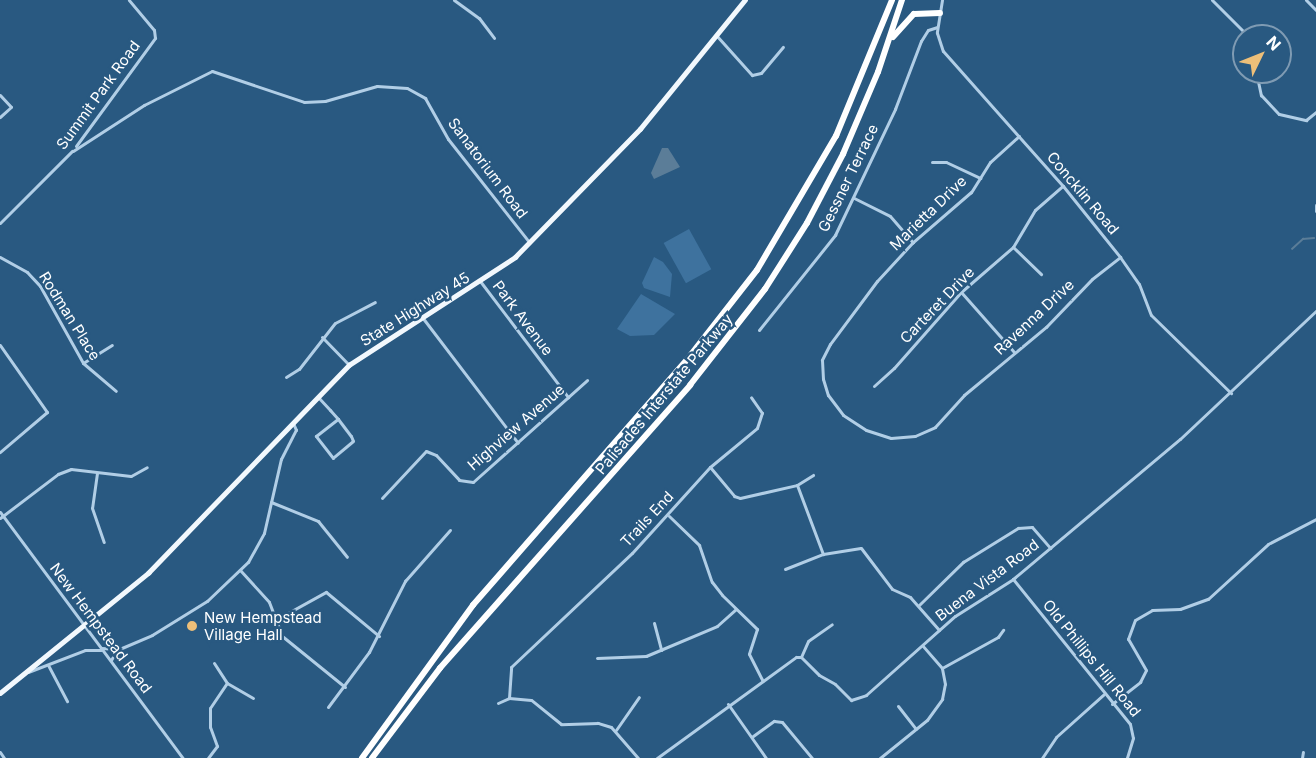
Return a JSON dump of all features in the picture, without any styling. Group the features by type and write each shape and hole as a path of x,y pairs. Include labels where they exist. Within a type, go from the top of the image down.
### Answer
{"highway":[{"name":"Palisades Interstate Parkway","path":"361,758 473,604 689,357 756,270 831,146 864,75 892,0"},
{"name":"Palisades Interstate Parkway","path":"372,758 440,668 690,385 752,307 823,194 874,82 902,0"},
{"path":"874,82 903,22 922,11 940,13"}],"main road":[{"name":"State Highway 45","path":"0,693 85,627 163,558 316,396 349,365 480,281 530,243 640,129 745,0"}],"street":[{"name":"Summit Park Road","path":"0,223 73,151 155,38 154,30 129,0"},
{"path":"454,0 479,18 494,38"},
{"name":"Concklin Road","path":"942,0 938,27 942,50 1064,186 1120,257 1139,284 1151,315 1231,393"},
{"path":"1212,0 1236,24"},
{"path":"1306,0 1316,10"},
{"name":"Gessner Terrace","path":"759,330 827,247 854,198 896,109 921,41 929,29 938,27"},
{"path":"716,36 752,75 761,73 783,47"},
{"name":"Sanatorium Road","path":"73,151 144,105 212,70 304,102 325,101 377,86 407,88 426,98 448,139 530,243"},
{"path":"1257,84 1258,89 1272,109 1289,118 1306,120 1316,112"},
{"path":"0,95 11,107 0,117"},
{"name":"Marietta Drive","path":"964,395 935,427 915,436 891,438 866,430 843,415 828,395 822,360 854,310 913,242 971,192 990,162 1019,136"},
{"path":"932,162 946,162 980,178"},
{"name":"Carteret Drive","path":"874,386 894,368 961,292 1013,247 1035,210 1064,186"},
{"path":"854,198 890,216 913,242"},
{"path":"1316,205 1316,211"},
{"path":"1013,247 1041,274"},
{"name":"Rodman Place","path":"0,257 27,272 40,286 83,363 116,391"},
{"name":"Ravenna Drive","path":"964,395 1015,353 1120,257"},
{"name":"Park Avenue","path":"480,281 568,398"},
{"path":"961,292 1015,353"},
{"path":"286,377 299,369 334,323 375,302"},
{"name":"Buena Vista Road","path":"801,657 850,700 866,695 966,608 1013,579 1050,548 1231,393 1316,311"},
{"path":"422,317 518,443"},
{"path":"322,337 349,365"},
{"path":"0,345 47,412 0,452"},
{"path":"83,363 112,345"},
{"name":"Highview Avenue","path":"382,498 421,453 436,455 459,480 468,483 478,479 587,380"},
{"path":"316,396 338,419 353,441 333,458 316,436 338,419"},
{"name":"Trails End","path":"509,698 511,667 669,516 710,467 761,423 762,413 751,397"},
{"path":"111,660 121,648 202,604 240,570 260,543 281,459 296,430 292,421"},
{"path":"1,515 58,474 71,470 132,477 147,467"},
{"path":"710,467 734,496 740,498 796,486 813,475"},
{"path":"97,473 92,508 104,542"},
{"path":"796,486 823,554"},
{"path":"271,502 318,521 347,557"},
{"name":"New Hempstead Road","path":"1,515 183,758"},
{"path":"669,516 699,545 712,582 757,629 749,654 763,681"},
{"path":"1112,704 1140,682 1146,670 1128,639 1131,626 1140,616 1208,599 1268,544 1316,519"},
{"path":"919,605 963,562 1018,528 1032,527 1050,548"},
{"path":"328,707 345,687 379,636 405,581 450,530"},
{"path":"785,569 823,554 861,548 892,589 919,605 939,630"},
{"path":"240,570 269,602 282,636 345,687"},
{"name":"Old Phillips Hill Road","path":"1013,579 1133,730 1127,758"},
{"path":"277,619 326,592 379,636"},
{"path":"597,658 633,659 661,650 717,626 736,609"},
{"path":"654,622 661,650"},
{"path":"657,758 728,704 801,657 808,641 832,624"},
{"path":"942,668 998,637 1003,630"},
{"path":"99,646 121,648"},
{"path":"880,758 935,712 942,699 942,668 923,646"},
{"path":"26,672 85,650 97,648 104,652"},
{"path":"214,663 227,683 254,698"},
{"path":"48,665 67,701"},
{"path":"208,758 217,746 210,727 210,708 227,683"},
{"path":"1042,758 1056,737 1104,694"},
{"path":"616,730 639,697"},
{"path":"498,703 509,698 531,700 556,722 598,723 616,730 638,758"},
{"path":"728,704 753,736 766,758"},
{"path":"898,706 916,729"},
{"path":"753,736 774,721 782,722 812,758"},
{"path":"0,752 4,758"},
{"path":"1302,758 1303,752"}],"shaded area":[{"path":"662,148 668,148 680,167 654,179 651,173"},
{"path":"689,229 711,269 686,283 664,243"},
{"path":"654,257 663,262 672,274 670,297 644,288 642,283"},
{"path":"641,294 675,314 654,335 630,336 617,329"}],"waterway":[{"path":"1292,249 1303,239 1314,238"}],"place":[{"name":"New Hempstead Village Hall","path":"192,626"}]}
